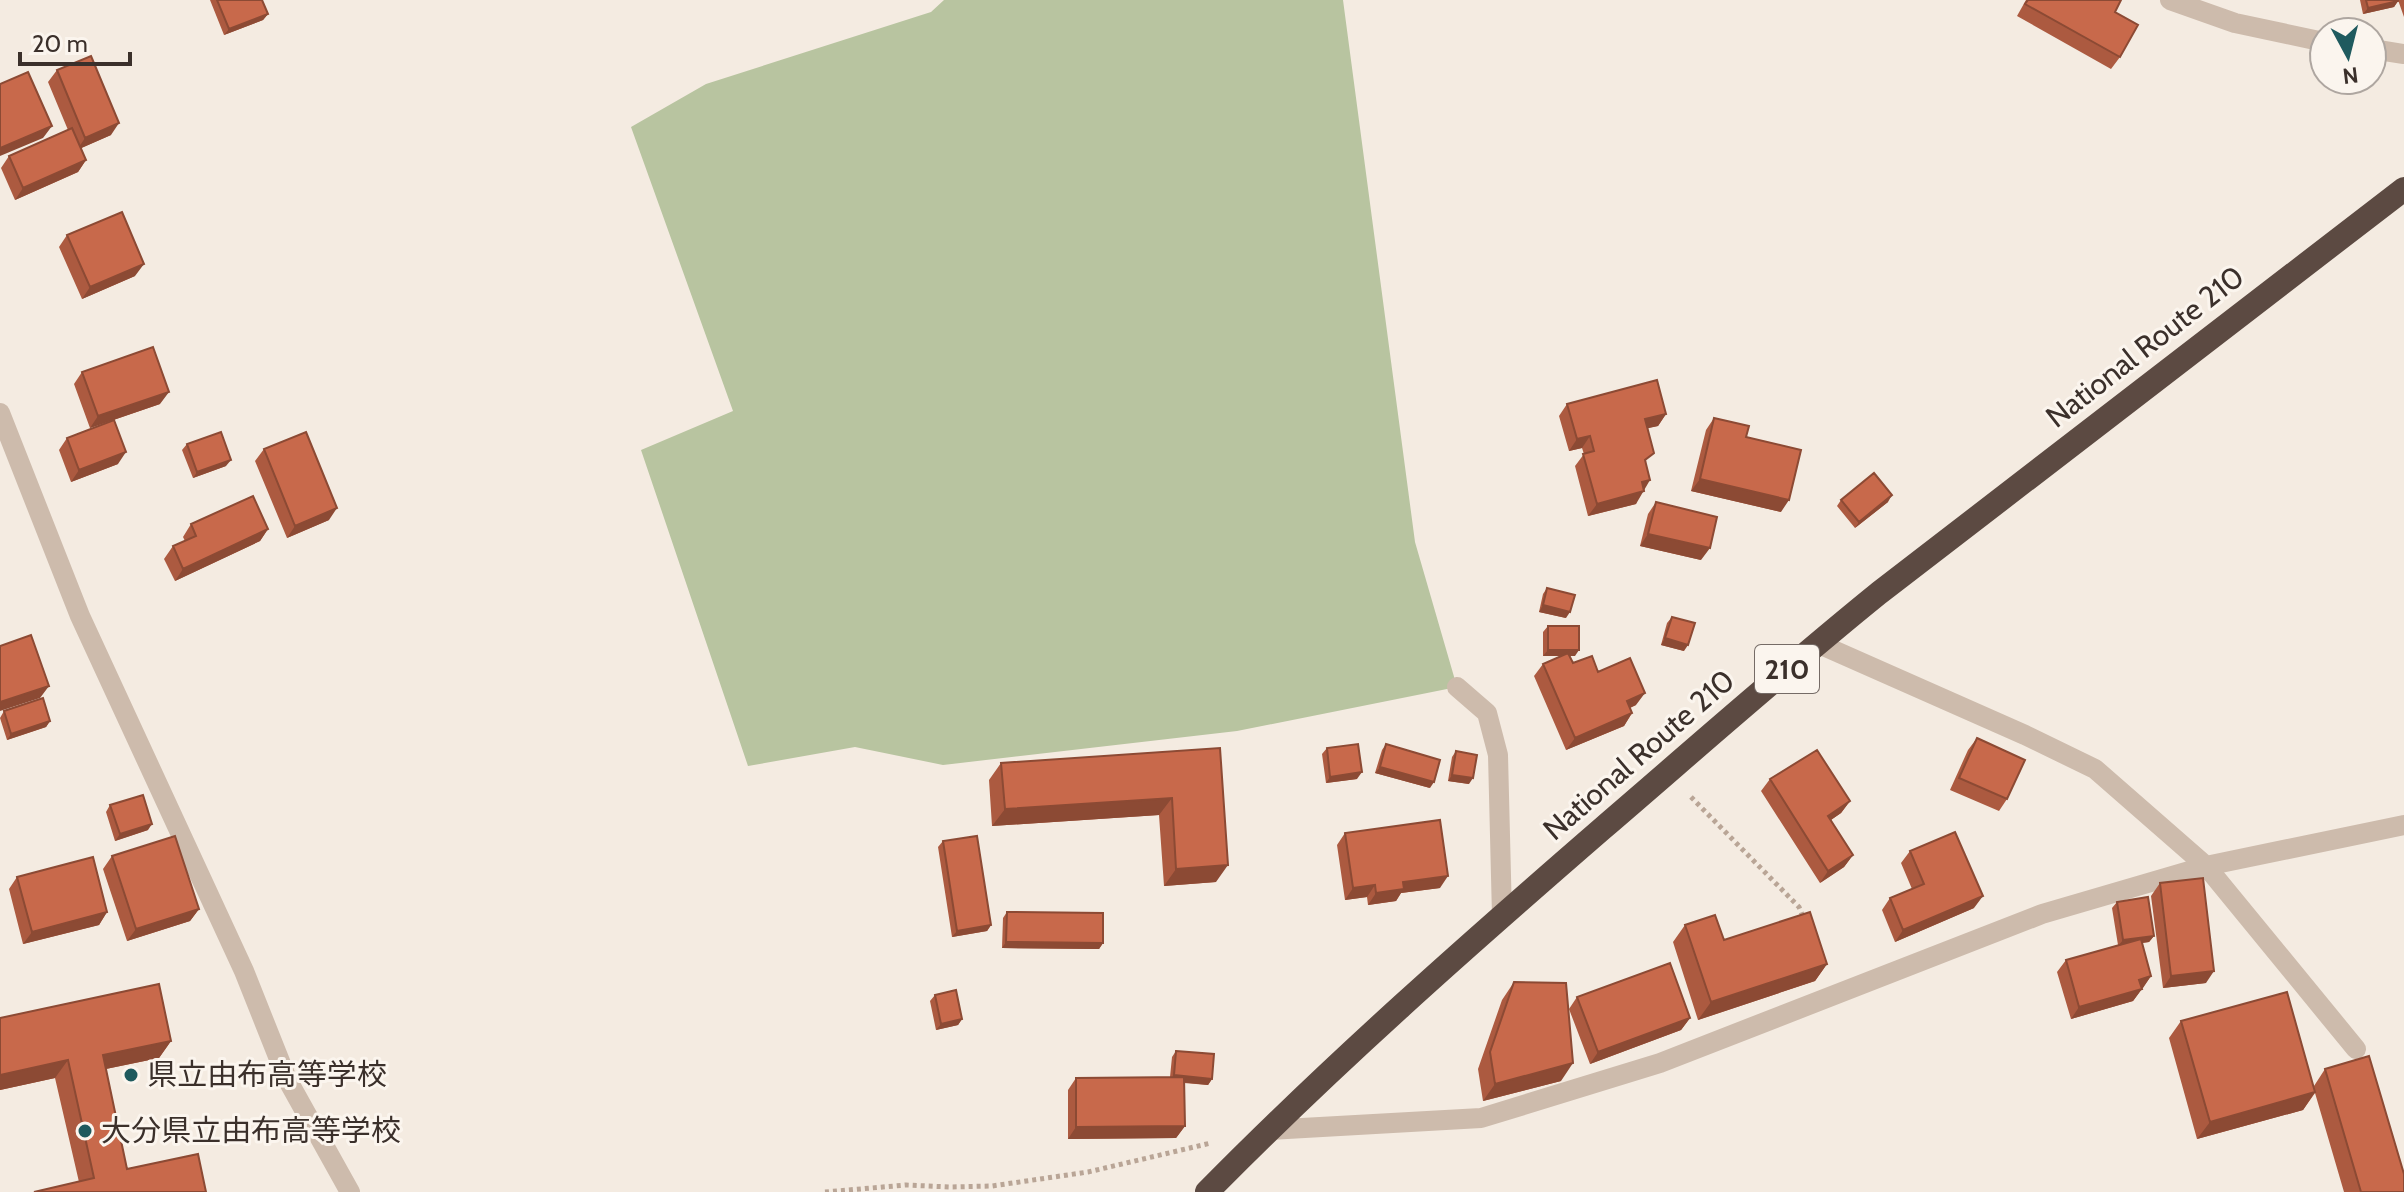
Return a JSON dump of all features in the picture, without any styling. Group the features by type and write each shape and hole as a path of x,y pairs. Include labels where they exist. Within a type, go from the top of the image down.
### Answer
{"highway":[{"name":"National Route 210","path":"1207,1192 1268,1130 1502,916 1817,643 2404,189"}],"street":[{"path":"2170,0 2235,23 2308,39"},
{"path":"0,413 80,616 244,971 287,1079 350,1192"},
{"path":"1817,643 2095,769 2206,866 2356,1049"},
{"path":"1457,687 1487,713 1498,755 1502,916"},
{"path":"1268,1130 1481,1118 1660,1063 2042,914 2206,866 2404,825"}],"path":[{"path":"1691,797 1799,907 1804,920"},
{"path":"825,1192 906,1185 992,1186 1088,1172 1268,1130"}],"green space":[{"path":"944,0 1343,0 1415,542 1457,687 1237,731 943,765 855,747 748,766 641,450 733,411 631,127 706,84 931,12"}],"building":[{"path":"217,0 262,0 268,14 229,29"},
{"path":"2028,0 2121,0 2115,12 2138,25 2120,57 2025,4"},
{"path":"2366,0 2398,0 2398,1 2368,8"},
{"path":"91,56 119,123 85,138 57,70"},
{"path":"28,72 52,126 0,148 0,84"},
{"path":"72,128 86,160 23,188 9,156"},
{"path":"122,212 144,264 90,287 67,235"},
{"path":"153,347 169,392 98,416 82,372"},
{"path":"1657,380 1666,414 1645,419 1654,453 1645,460 1650,480 1642,482 1644,491 1597,504 1583,454 1594,451 1590,436 1577,439 1567,404"},
{"path":"1714,418 1749,426 1746,437 1801,450 1789,500 1700,479"},
{"path":"114,420 126,452 79,470 67,438"},
{"path":"221,432 231,460 197,472 187,444"},
{"path":"306,432 337,508 295,526 264,449"},
{"path":"1874,473 1892,495 1859,522 1841,500"},
{"path":"253,496 268,529 183,569 173,546 196,536 191,524"},
{"path":"1656,502 1717,517 1710,548 1648,534"},
{"path":"1547,588 1575,595 1570,612 1543,605"},
{"path":"1672,617 1695,623 1688,645 1665,638"},
{"path":"1548,626 1579,626 1579,650 1548,650"},
{"path":"31,635 49,686 0,702 0,646"},
{"path":"1568,653 1573,663 1592,656 1598,672 1630,658 1645,693 1627,701 1632,713 1575,738 1543,664"},
{"path":"43,698 50,721 11,734 4,711"},
{"path":"1977,738 2025,760 2007,799 1959,778"},
{"path":"1358,744 1362,772 1330,777 1327,748"},
{"path":"1386,744 1440,760 1434,782 1380,767"},
{"path":"1220,748 1228,865 1176,869 1172,798 1005,809 1001,763"},
{"path":"1817,750 1850,801 1828,816 1853,855 1828,871 1770,779"},
{"path":"1456,751 1477,755 1473,778 1452,775"},
{"path":"143,795 152,824 120,834 110,805"},
{"path":"1440,820 1448,876 1403,882 1404,889 1376,893 1375,885 1353,888 1345,833"},
{"path":"1955,832 1983,896 1903,930 1890,898 1924,884 1910,851"},
{"path":"175,836 199,909 136,929 112,856"},
{"path":"977,836 991,925 957,931 943,841"},
{"path":"93,857 107,912 32,932 17,877"},
{"path":"2203,878 2214,971 2171,976 2160,883"},
{"path":"2148,897 2154,936 2123,940 2117,902"},
{"path":"1007,912 1103,913 1103,943 1006,942"},
{"path":"1810,912 1827,964 1711,1002 1685,925 1715,915 1724,940"},
{"path":"2141,939 2151,976 2139,980 2142,989 2079,1007 2066,960"},
{"path":"1670,963 1690,1018 1598,1052 1577,997"},
{"path":"1514,982 1566,983 1573,1063 1495,1084 1490,1052"},
{"name":"大分県立由布高等学校","path":"159,984 171,1041 103,1055 127,1169 198,1154 206,1192 34,1192 94,1178 68,1060 0,1075 0,1018"},
{"path":"956,990 962,1019 941,1024 935,995"},
{"path":"2287,992 2315,1092 2210,1122 2181,1021"},
{"path":"1176,1051 1214,1054 1212,1079 1174,1075"},
{"path":"2369,1056 2404,1174 2404,1192 2361,1192 2325,1069"},
{"path":"1184,1077 1185,1126 1076,1127 1076,1078"}],"place":[{"name":"県立由布高等学校","path":"131,1075"},
{"name":"大分県立由布高等学校","path":"85,1131"}]}
